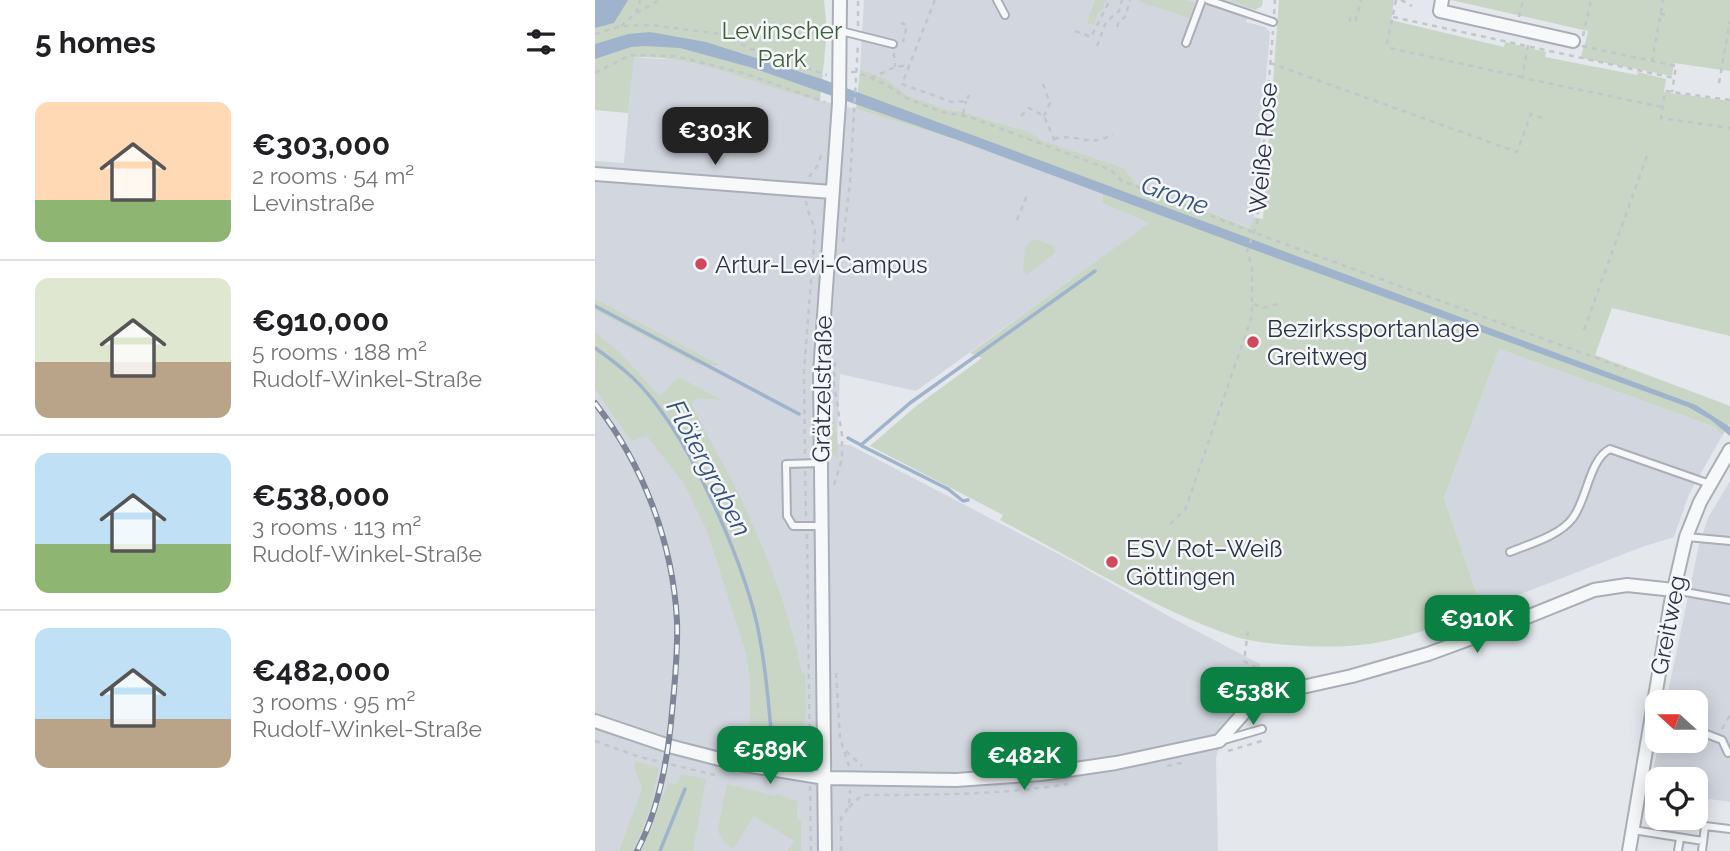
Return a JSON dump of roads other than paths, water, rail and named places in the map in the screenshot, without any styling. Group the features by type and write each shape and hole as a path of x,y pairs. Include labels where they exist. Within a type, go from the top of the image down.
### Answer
{"street":[{"name":"Grätzelstraße","path":"825,851 820,373 841,76 840,0"},
{"path":"1442,0 1440,11 1573,41"},
{"path":"595,174 832,192"},
{"name":"Greitweg","path":"1658,690 1674,590 1686,537 1700,502 1730,450"},
{"path":"595,721 669,746 739,764 825,778 956,780 1041,774 1115,763 1219,741 1249,707 1275,693 1352,677 1428,654 1604,587 1627,585 1674,590"},
{"name":"Greitweg","path":"1629,851 1647,753"}],"lane":[{"path":"997,0 1005,15"},
{"path":"1186,43 1202,0"},
{"path":"1208,0 1273,22"},
{"path":"841,31 893,44"},
{"path":"1510,552 1564,528 1574,517 1597,463 1604,452 1611,449 1710,484"},
{"path":"820,463 786,464 787,516 793,526 820,526"},
{"path":"1686,537 1730,541"},
{"path":"1674,590 1730,600"},
{"path":"1219,741 1262,729"},
{"path":"1708,734 1722,740 1728,753"},
{"path":"1702,851 1705,826 1730,829"},
{"path":"1633,830 1703,841"},
{"path":"1678,851 1679,838"}],"water":[{"path":"595,0 628,0 614,23 595,28"},
{"path":"650,32 706,42 822,79 1696,405 1730,427 1730,436 1711,420 1688,407 753,68 680,48 645,46 631,47 595,59 595,44 628,34"}],"waterway":[{"path":"848,438 861,445 910,403 1095,271"},
{"path":"595,306 799,414"},
{"name":"Flötergraben","path":"595,348 633,378 653,400 672,427 709,493 738,563 757,624 773,752"},
{"path":"862,446 948,489 963,501 968,500"},
{"name":"Flötergraben","path":"660,851 685,789"}],"railway":[{"path":"595,403 627,452 652,506 669,563 677,621 677,655 668,748 657,801 637,851"}],"place":[{"name":"Artur-Levi-Campus","path":"701,264"},
{"name":"Bezirkssportanlage Greitweg","path":"1253,342"},
{"name":"ESV Rot–Weìß Göttingen","path":"1112,562"}],"park label":[{"name":"Levinscher Park","path":"782,44"}],"water label":[{"name":"Grone","path":"1175,195"}]}
